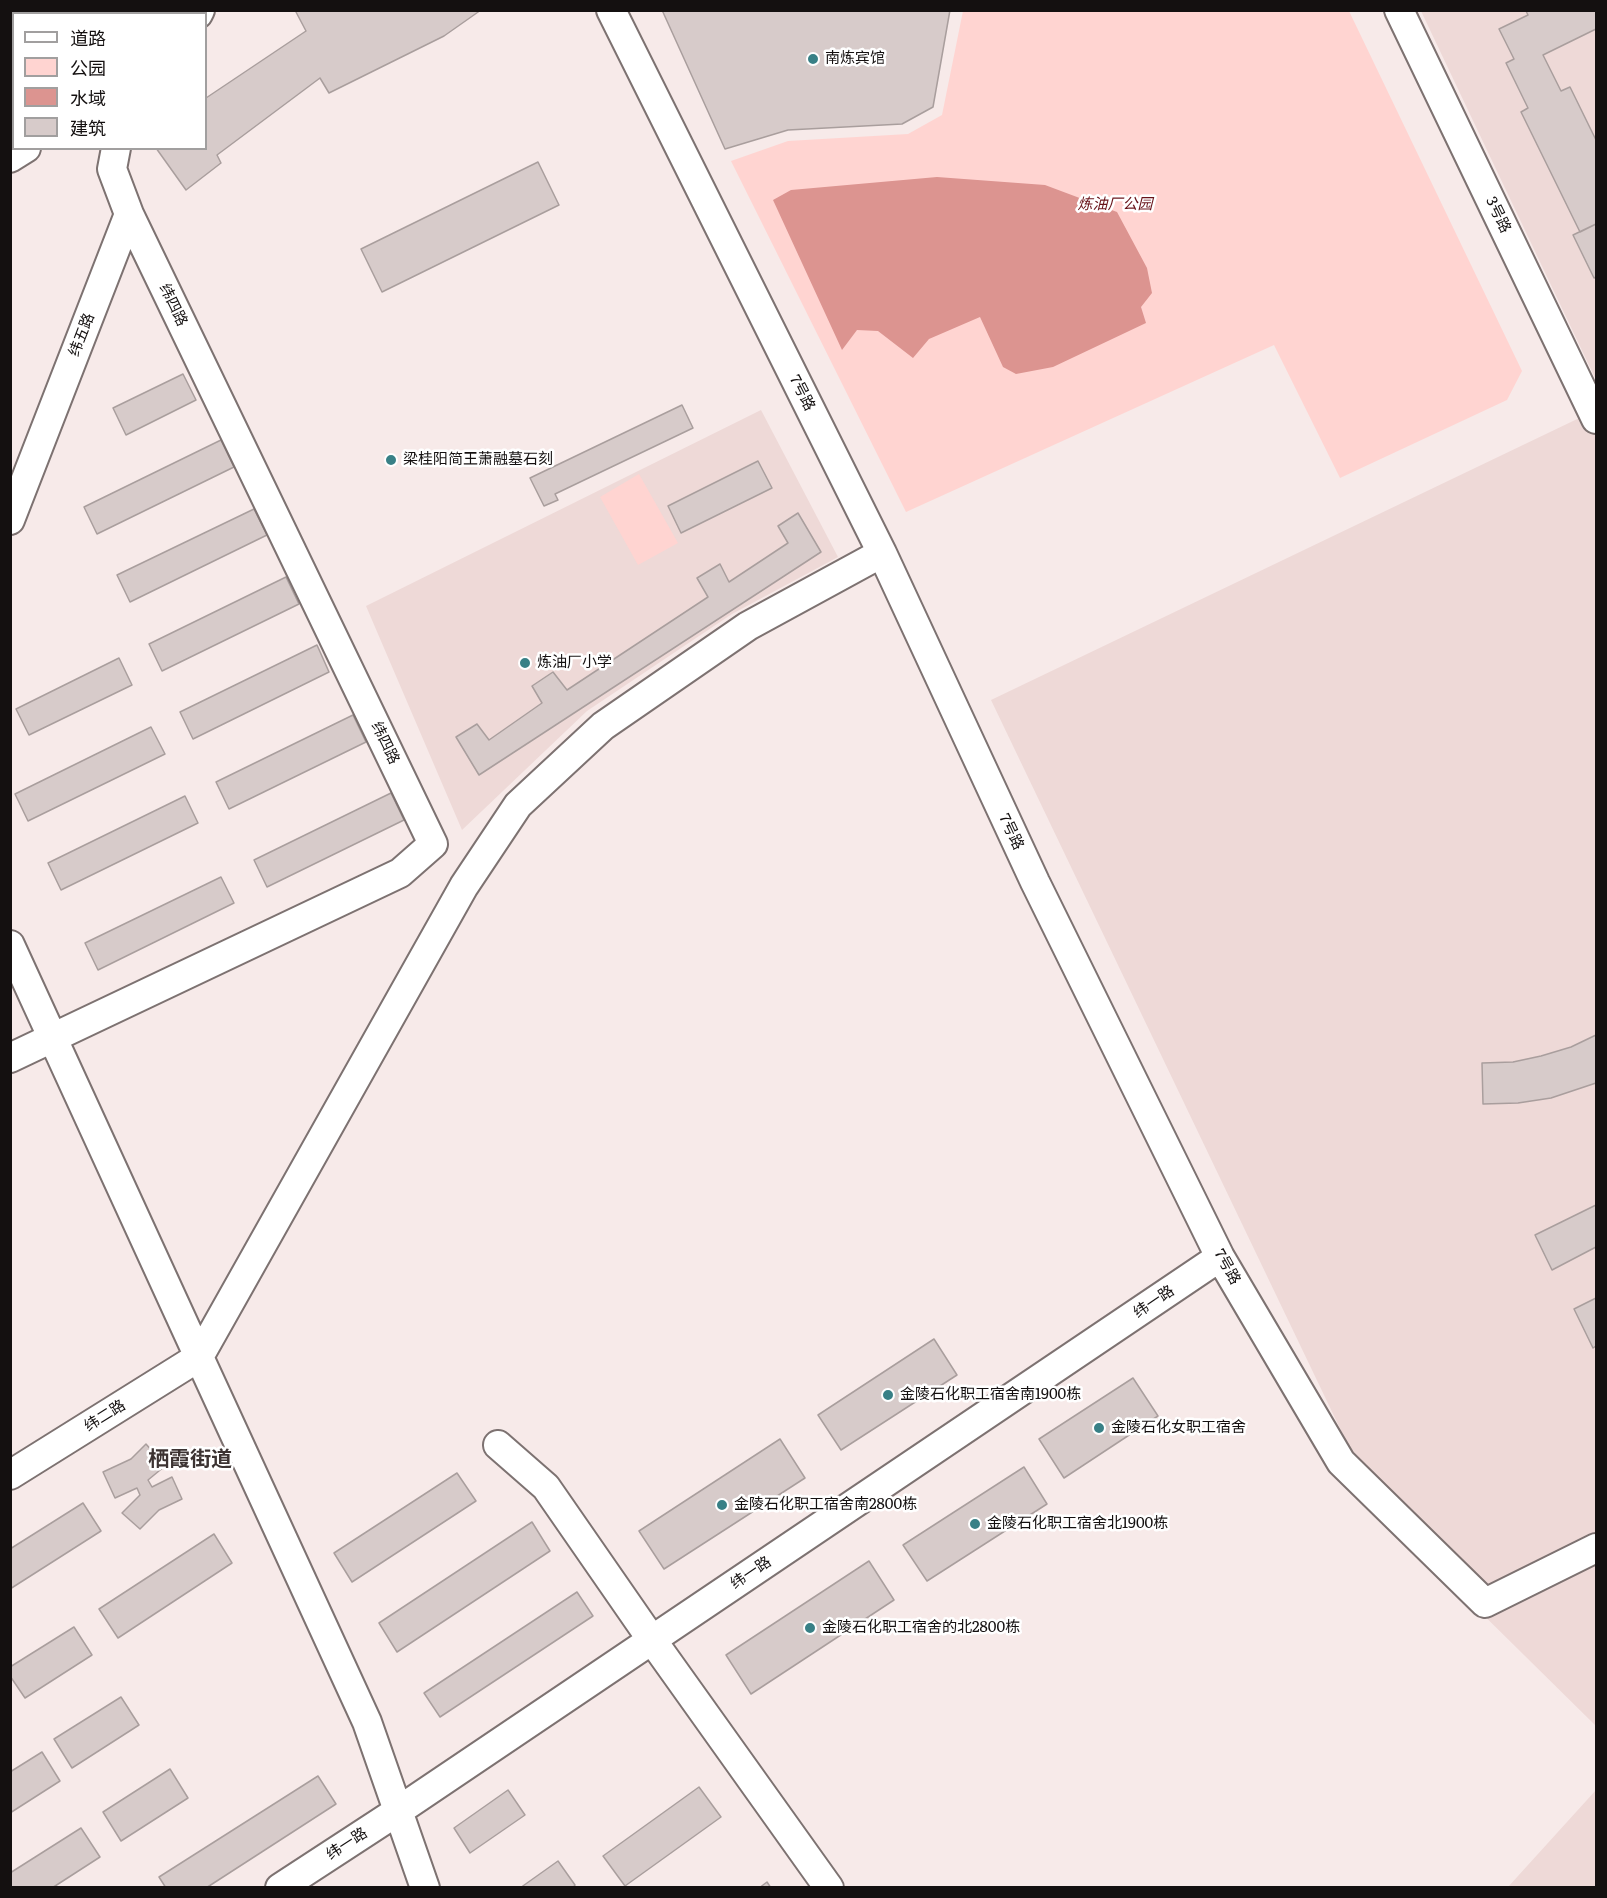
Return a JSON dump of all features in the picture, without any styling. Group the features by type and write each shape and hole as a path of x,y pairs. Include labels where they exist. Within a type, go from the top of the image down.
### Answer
{"street":[{"name":"7号路","path":"611,10 882,553 1035,882 1220,1257 1341,1462 1485,1603 1596,1548"},
{"name":"3号路","path":"1409,14 1587,379 1596,419"},
{"path":"10,158 23,150"},
{"path":"116,150 112,169 129,214"},
{"name":"纬五路","path":"10,520 129,214"},
{"name":"纬四路","path":"10,1058 400,873 434,844 129,214"},
{"path":"199,1357 464,886 519,805 603,726 748,626 882,553"},
{"path":"10,945 367,1722 425,1887"},
{"name":"纬一路","path":"280,1887 398,1811 1220,1257"},
{"name":"纬二路","path":"10,1475 199,1357"},
{"path":"498,1445 546,1487 652,1640 829,1887"}],"shaded area":[{"path":"11,10 145,10 145,12 12,12 12,73 10,69"},
{"path":"1421,11 1596,11 1596,380"},
{"name":"炼油厂小学","path":"761,410 838,557 732,614 587,711 462,830 366,606"},
{"path":"1596,410 1596,1726 1381,1514 991,700"},
{"path":"1596,1790 1596,1887 1508,1887"}],"green space":[{"name":"炼油厂公园","path":"963,11 1349,11 1522,371 1507,400 1340,478 1274,345 906,512 731,161 788,141 908,134 942,115"},
{"path":"639,474 678,543 638,565 600,497"}],"water":[{"path":"937,177 1045,185 1117,212 1147,268 1152,293 1141,307 1146,323 1053,367 1016,374 1003,367 980,317 929,339 913,358 878,331 857,330 842,350 773,200 791,190"}],"building":[{"path":"299,10 481,10 444,36 329,93 320,78 217,155 221,163 186,190 157,150 207,150 207,97 306,31 296,12"},
{"name":"南炼宾馆","path":"662,10 950,10 933,107 902,124 788,130 725,149"},
{"path":"1596,10 1596,29 1543,55 1561,91 1570,87 1596,140 1596,224 1580,232 1521,112 1528,108 1506,63 1514,59 1499,29 1528,15 1526,11"},
{"path":"538,162 559,205 382,292 361,249"},
{"path":"1596,224 1596,277 1594,278 1573,235"},
{"path":"183,374 196,400 126,435 113,408"},
{"path":"682,405 693,428 555,494 558,500 544,506 530,478"},
{"path":"221,440 234,467 97,534 84,507"},
{"path":"758,461 772,488 681,533 668,506"},
{"path":"254,509 267,535 130,602 117,575"},
{"path":"798,513 821,552 479,775 456,737 477,724 489,740 542,703 532,686 553,672 567,690 708,597 697,578 720,564 729,582 788,543 778,526"},
{"path":"286,577 299,604 162,671 149,644"},
{"path":"317,645 329,672 193,739 180,712"},
{"path":"119,658 132,685 29,735 16,709"},
{"path":"353,715 366,742 229,809 216,782"},
{"path":"151,727 165,754 28,821 15,794"},
{"path":"391,793 404,820 267,887 254,860"},
{"path":"185,796 198,823 61,890 48,863"},
{"path":"221,877 234,903 98,970 85,943"},
{"path":"1596,1035 1596,1083 1551,1098 1518,1103 1483,1104 1482,1063 1513,1062 1541,1056 1571,1047"},
{"path":"1596,1205 1596,1247 1552,1270 1535,1235"},
{"path":"1596,1298 1596,1346 1593,1348 1574,1309"},
{"name":"金陵石化职工宿舍南1900栋","path":"934,1339 957,1375 841,1450 818,1415"},
{"name":"金陵石化女职工宿舍","path":"1133,1378 1158,1416 1064,1478 1039,1439"},
{"name":"金陵石化职工宿舍南2800栋","path":"780,1439 805,1478 664,1569 639,1531"},
{"path":"146,1444 165,1466 148,1480 152,1487 172,1477 182,1499 159,1510 140,1529 122,1513 140,1495 137,1488 115,1498 103,1472 131,1459"},
{"name":"金陵石化职工宿舍北1900栋","path":"1024,1467 1047,1504 927,1581 903,1545"},
{"path":"457,1473 476,1501 352,1582 334,1553"},
{"path":"83,1503 101,1531 10,1589 10,1549"},
{"path":"532,1522 550,1551 397,1652 379,1623"},
{"path":"214,1534 232,1563 118,1638 99,1609"},
{"name":"金陵石化职工宿舍的北2800栋","path":"869,1561 894,1600 751,1694 726,1655"},
{"path":"577,1592 593,1616 440,1717 424,1693"},
{"path":"74,1627 92,1655 25,1698 10,1676 10,1667"},
{"path":"121,1697 139,1725 72,1768 54,1739"},
{"path":"42,1752 60,1781 10,1813 10,1772"},
{"path":"170,1769 188,1798 121,1841 103,1812"},
{"path":"318,1776 336,1804 206,1888 166,1888 159,1877"},
{"path":"699,1787 721,1817 625,1886 603,1856"},
{"path":"508,1790 525,1815 470,1853 454,1828"},
{"path":"81,1828 100,1857 52,1888 10,1888 10,1873"},
{"path":"558,1861 575,1885 573,1888 520,1888"},
{"path":"767,1882 771,1888 759,1888"}],"place":[{"name":"南炼宾馆","path":"813,59"},
{"name":"梁桂阳简王萧融墓石刻","path":"391,460"},
{"name":"炼油厂小学","path":"525,663"},
{"name":"金陵石化职工宿舍南1900栋","path":"888,1395"},
{"name":"金陵石化女职工宿舍","path":"1099,1428"},
{"name":"金陵石化职工宿舍南2800栋","path":"722,1505"},
{"name":"金陵石化职工宿舍北1900栋","path":"975,1524"},
{"name":"金陵石化职工宿舍的北2800栋","path":"810,1628"}],"district":[{"name":"栖霞街道","path":"190,1460"}]}
